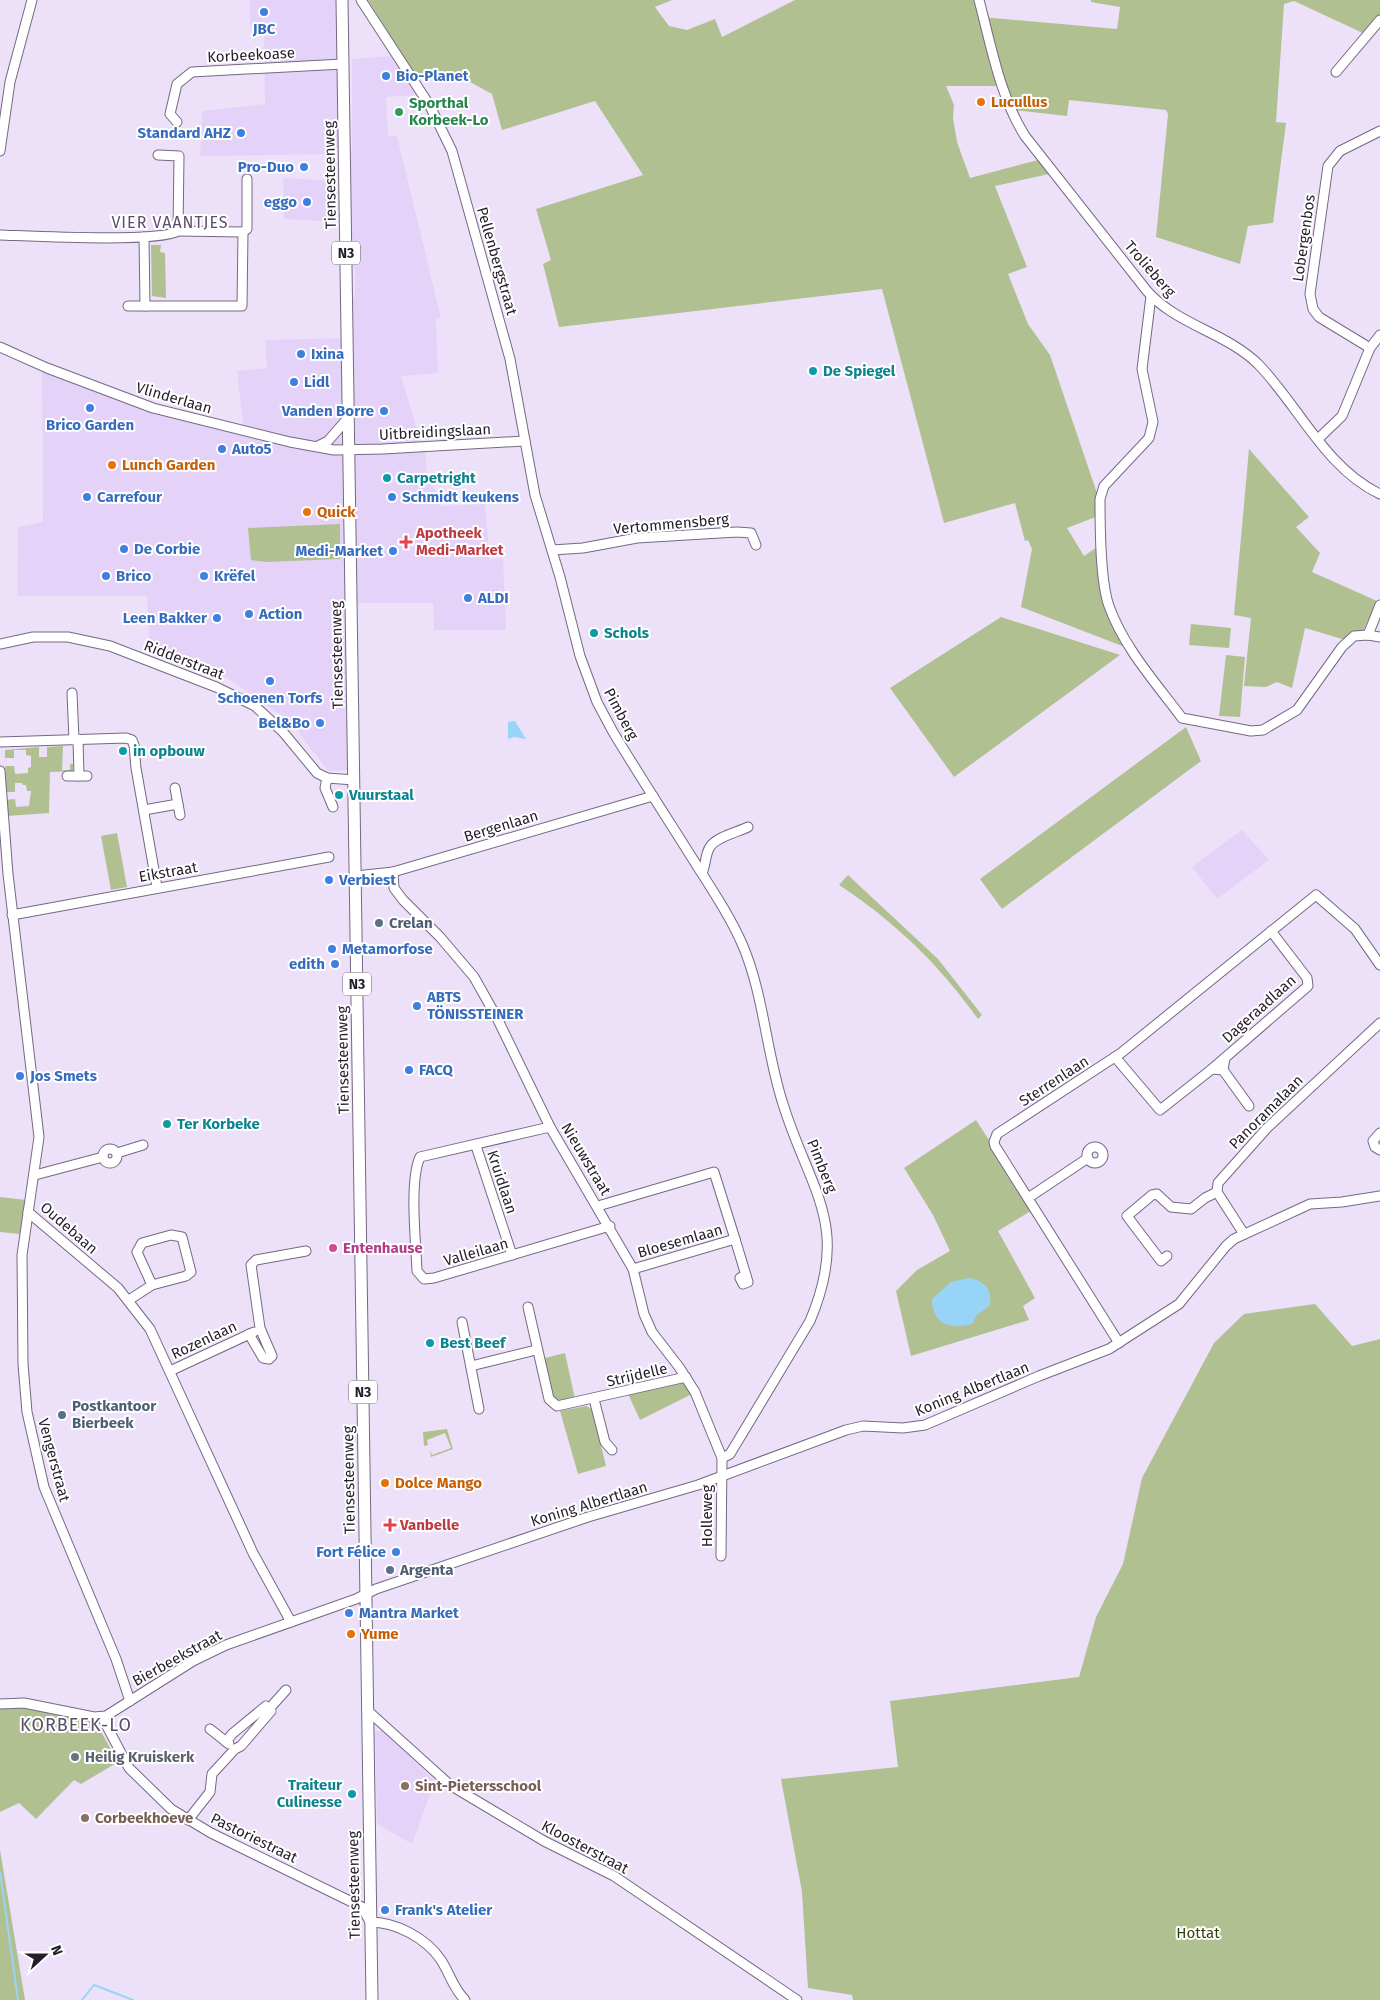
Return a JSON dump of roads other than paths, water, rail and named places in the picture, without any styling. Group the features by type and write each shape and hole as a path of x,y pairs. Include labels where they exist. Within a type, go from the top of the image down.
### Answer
{"main road":[{"name":"Tiensesteenweg","path":"342,0 372,2000"}],"street":[{"path":"0,151 10,82 32,0"},
{"name":"Pellenbergstraat","path":"360,0 430,106 452,151 510,359 535,495 552,550"},
{"name":"Trolieberg","path":"979,0 1008,103 1015,120 1047,164 1151,296 1183,320 1220,337 1243,352 1258,365 1318,439 1353,478 1380,494"},
{"path":"1336,72 1380,20"},
{"name":"Korbeekoase","path":"177,122 170,114 178,84 192,72 343,64"},
{"name":"Lobergenbos","path":"1370,348 1319,317 1313,309 1310,294 1328,166 1340,151 1380,131"},
{"path":"158,155 179,156 178,231"},
{"path":"128,306 242,306 243,232 247,229 247,179"},
{"path":"0,235 144,237 171,236 178,231 243,232"},
{"path":"144,237 145,306"},
{"path":"1151,296 1142,369 1153,422 1149,438 1104,486 1100,499 1104,587 1109,606 1135,655 1182,718 1251,731 1263,730 1297,710 1342,647 1354,636 1368,635 1380,637"},
{"path":"1318,439 1342,416 1370,348 1380,335"},
{"name":"Vlinderlaan","path":"0,347 47,368 153,408 318,446 348,450"},
{"path":"318,446 328,441 348,418"},
{"name":"Uitbreidingslaan","path":"348,450 524,441"},
{"name":"Vertommensberg","path":"552,550 583,548 637,538 737,532 750,533 756,545"},
{"name":"Pimberg","path":"552,550 589,683 610,726 732,922 750,966 774,1073 786,1114 822,1202 828,1246 824,1281 810,1321 730,1454 722,1458"},
{"path":"1368,635 1380,604"},
{"name":"Ridderstraat","path":"0,644 33,637 68,637 110,646 216,686 255,706 283,732 316,773 327,778"},
{"path":"67,776 83,776 76,740 72,693"},
{"path":"0,742 126,738 132,740 158,887"},
{"name":"Oudebaan","path":"0,771 4,874 12,915 38,1126 35,1175 28,1212 118,1288 150,1329 253,1553 291,1622"},
{"path":"333,807 325,788 327,778 354,780"},
{"path":"175,788 180,815"},
{"name":"Bergenlaan","path":"356,876 393,872 653,796"},
{"path":"144,810 178,804"},
{"path":"702,873 707,864 709,848 714,843 748,827"},
{"name":"Eikstraat","path":"12,915 329,857"},
{"name":"Nieuwstraat","path":"393,872 394,888 403,900 440,937 474,978 497,1018 550,1127 610,1226 633,1269 644,1314 652,1332 686,1377 696,1395 722,1458 721,1477"},
{"name":"Sterrenlaan","path":"1119,1343 995,1146 995,1138 1115,1057 1316,895 1354,929 1380,965"},
{"name":"Dageraadlaan","path":"1115,1057 1160,1110 1212,1069 1308,986 1307,978 1271,931"},
{"name":"Panoramalaan","path":"1217,1192 1216,1187 1220,1179 1267,1128 1380,1023"},
{"name":"Dageraadlaan","path":"1223,1070 1225,1058"},
{"path":"1212,1069 1223,1070 1249,1106"},
{"name":"Valleilaan","path":"550,1127 476,1146 420,1157 417,1165 417,1271 424,1279 434,1278 610,1226"},
{"path":"1380,1133 1374,1140 1375,1147 1380,1152"},
{"path":"35,1175 103,1157 104,1151 109,1149 117,1153 143,1145"},
{"name":"Kruidlaan","path":"476,1146 512,1256"},
{"path":"1028,1198 1088,1158"},
{"name":"Bloesemlaan","path":"598,1206 714,1172 746,1273 748,1282 742,1284 740,1278 746,1275"},
{"path":"1167,1256 1161,1261 1127,1216 1152,1195 1157,1194 1171,1207 1191,1210 1205,1198 1217,1192 1244,1234"},
{"name":"Koning Albertlaan","path":"366,1594 546,1530 721,1477 856,1428 903,1428 925,1425 1119,1343 1179,1304 1226,1246 1244,1234 1310,1204 1342,1202 1380,1196"},
{"name":"Vengerstraat","path":"28,1212 22,1255 22,1334 24,1377 32,1438 44,1487 57,1522 116,1659 130,1701"},
{"path":"129,1300 152,1285 186,1276 191,1272 182,1237 171,1235 142,1243 137,1252 152,1285"},
{"name":"Bloesemlaan","path":"633,1269 735,1239"},
{"name":"Rozenlaan","path":"249,1334 259,1355 269,1359 272,1356 271,1350 260,1328 251,1265 256,1260 306,1251"},
{"name":"Strijdelle","path":"528,1307 536,1350 549,1399 557,1406 686,1377"},
{"path":"462,1322 479,1409"},
{"name":"Rozenlaan","path":"170,1370 260,1328"},
{"path":"471,1366 536,1350"},
{"name":"Strijdelle","path":"594,1399 605,1442 612,1450"},
{"name":"Holleweg","path":"721,1477 721,1556"},
{"name":"Bierbeekstraat","path":"102,1717 193,1661 226,1645 366,1594"},
{"path":"188,1820 210,1792 212,1774 235,1749 241,1746 286,1690"},
{"path":"0,1704 24,1703 102,1717"},
{"path":"226,1742 232,1734 266,1706 269,1709"},
{"name":"Kloosterstraat","path":"368,1710 450,1785 544,1841 614,1876 797,2000"},
{"name":"Pastoriestraat","path":"102,1717 129,1768 155,1795 188,1820 362,1907 370,1922"},
{"path":"210,1729 235,1749"},
{"path":"370,1922 392,1924 430,1948 441,1961 455,1988 465,2000"}],"water":[{"path":"515,721 526,739 514,737 508,739 508,722"},
{"path":"969,1278 979,1281 986,1287 990,1294 990,1305 976,1316 972,1324 956,1326 944,1323 935,1314 932,1299 951,1282"}],"waterway":[{"path":"0,1872 18,2000"},
{"path":"82,2000 94,1985 133,2000"}],"place":[{"name":"JBC","path":"264,12"},
{"name":"Bio-Planet","path":"386,76"},
{"name":"Lucullus","path":"981,102"},
{"name":"Sporthal Korbeek-Lo","path":"399,112"},
{"name":"Standard AHZ","path":"241,133"},
{"name":"Pro-Duo","path":"304,167"},
{"name":"eggo","path":"307,202"},
{"name":"Ixina","path":"301,354"},
{"name":"De Spiegel","path":"813,371"},
{"name":"Lidl","path":"294,382"},
{"name":"Brico Garden","path":"90,408"},
{"name":"Vanden Borre","path":"384,411"},
{"name":"Auto5","path":"222,449"},
{"name":"Lunch Garden","path":"112,465"},
{"name":"Carpetright","path":"387,478"},
{"name":"Carrefour","path":"87,497"},
{"name":"Schmidt keukens","path":"392,497"},
{"name":"Quick","path":"307,512"},
{"name":"Apotheek Medi-Market","path":"406,542"},
{"name":"De Corbie","path":"124,549"},
{"name":"Medi-Market","path":"393,551"},
{"name":"Brico","path":"106,576"},
{"name":"Krëfel","path":"204,576"},
{"name":"ALDI","path":"468,598"},
{"name":"Action","path":"249,614"},
{"name":"Leen Bakker","path":"217,618"},
{"name":"Schols","path":"594,633"},
{"name":"Schoenen Torfs","path":"270,681"},
{"name":"Bel&Bo","path":"320,723"},
{"name":"in opbouw","path":"123,751"},
{"name":"Vuurstaal","path":"339,795"},
{"name":"Verbiest","path":"329,880"},
{"name":"Crelan","path":"379,923"},
{"name":"Metamorfose","path":"332,949"},
{"name":"edith","path":"335,964"},
{"name":"ABTS TÖNISSTEINER","path":"417,1006"},
{"name":"FACQ","path":"409,1070"},
{"name":"Jos Smets","path":"20,1076"},
{"name":"Ter Korbeke","path":"167,1124"},
{"name":"Entenhause","path":"333,1248"},
{"name":"Best Beef","path":"430,1343"},
{"name":"Postkantoor Bierbeek","path":"62,1415"},
{"name":"Dolce Mango","path":"385,1483"},
{"name":"Vanbelle","path":"390,1525"},
{"name":"Fort Félice","path":"396,1552"},
{"name":"Argenta","path":"390,1570"},
{"name":"Mantra Market","path":"349,1613"},
{"name":"Yume","path":"351,1634"},
{"name":"Heilig Kruiskerk","path":"75,1757"},
{"name":"Sint-Pietersschool","path":"405,1786"},
{"name":"Traiteur Culinesse","path":"352,1794"},
{"name":"Corbeekhoeve","path":"85,1818"},
{"name":"Frank's Atelier","path":"385,1910"}],"district":[{"name":"VIER VAANTJES","path":"170,222"},
{"name":"KORBEEK-LO","path":"76,1725"}],"park label":[{"name":"Hottat","path":"1198,1933"}]}
